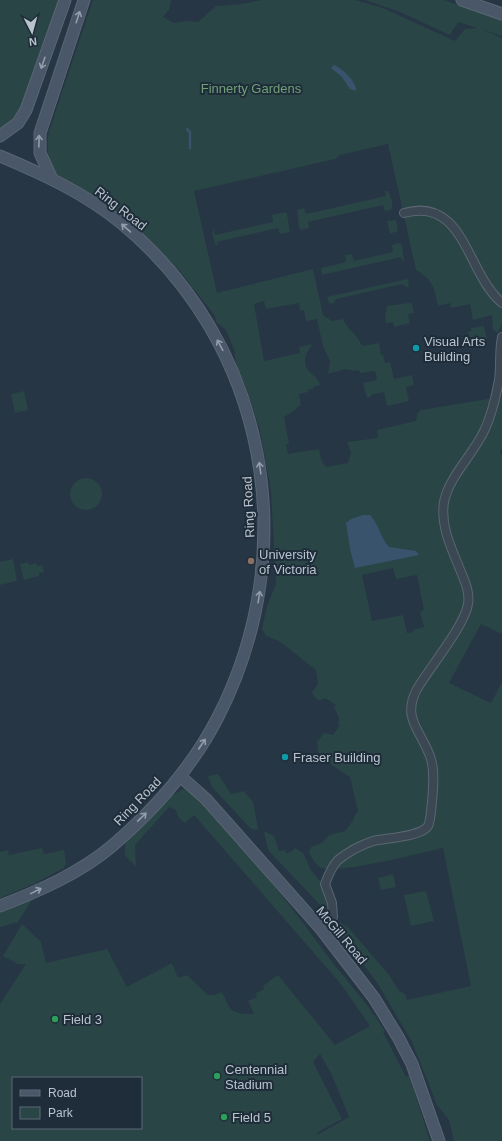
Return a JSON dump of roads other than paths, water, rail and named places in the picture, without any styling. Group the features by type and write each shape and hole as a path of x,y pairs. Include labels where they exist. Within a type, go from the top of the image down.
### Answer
{"street":[{"path":"0,136 18,123 26,110 65,0"},
{"path":"51,177 40,154 40,132 84,0"},
{"path":"462,0 502,14"},
{"name":"Ring Road","path":"0,156 51,177 83,196 120,222 154,255 184,289 208,324 222,348 245,406 257,449 263,488 265,533 262,574 255,617 236,679 218,718 180,776 143,816 107,850 73,873 0,906"},
{"path":"404,213 416,210 431,211 449,221 461,237 484,284 502,303"},
{"path":"320,930 333,917 332,903 325,884 337,861 359,847 373,842 420,833 428,826 431,811 434,771 430,755 414,722 410,709 412,698 417,689 458,627 467,610 468,592 445,532 443,507 448,489 474,451 485,429 499,380 502,337"},
{"name":"McGill Road","path":"180,776 206,799 320,930 374,998 398,1037 424,1096 439,1141"}],"water":[{"path":"334,65 349,76 355,84 356,91 350,89 342,77 331,68"},
{"path":"363,515 370,515 389,547 416,551 419,555 355,568 346,523 351,519"}],"waterway":[{"path":"187,129 190,132 190,148"}],"place":[{"name":"Visual Arts Building","path":"416,348"},
{"name":"University of Victoria","path":"251,561"},
{"name":"Fraser Building","path":"285,757"},
{"name":"Field 3","path":"55,1019"},
{"name":"Centennial Stadium","path":"217,1076"},
{"name":"Field 5","path":"224,1117"}],"park label":[{"name":"Finnerty Gardens","path":"251,88"}]}
